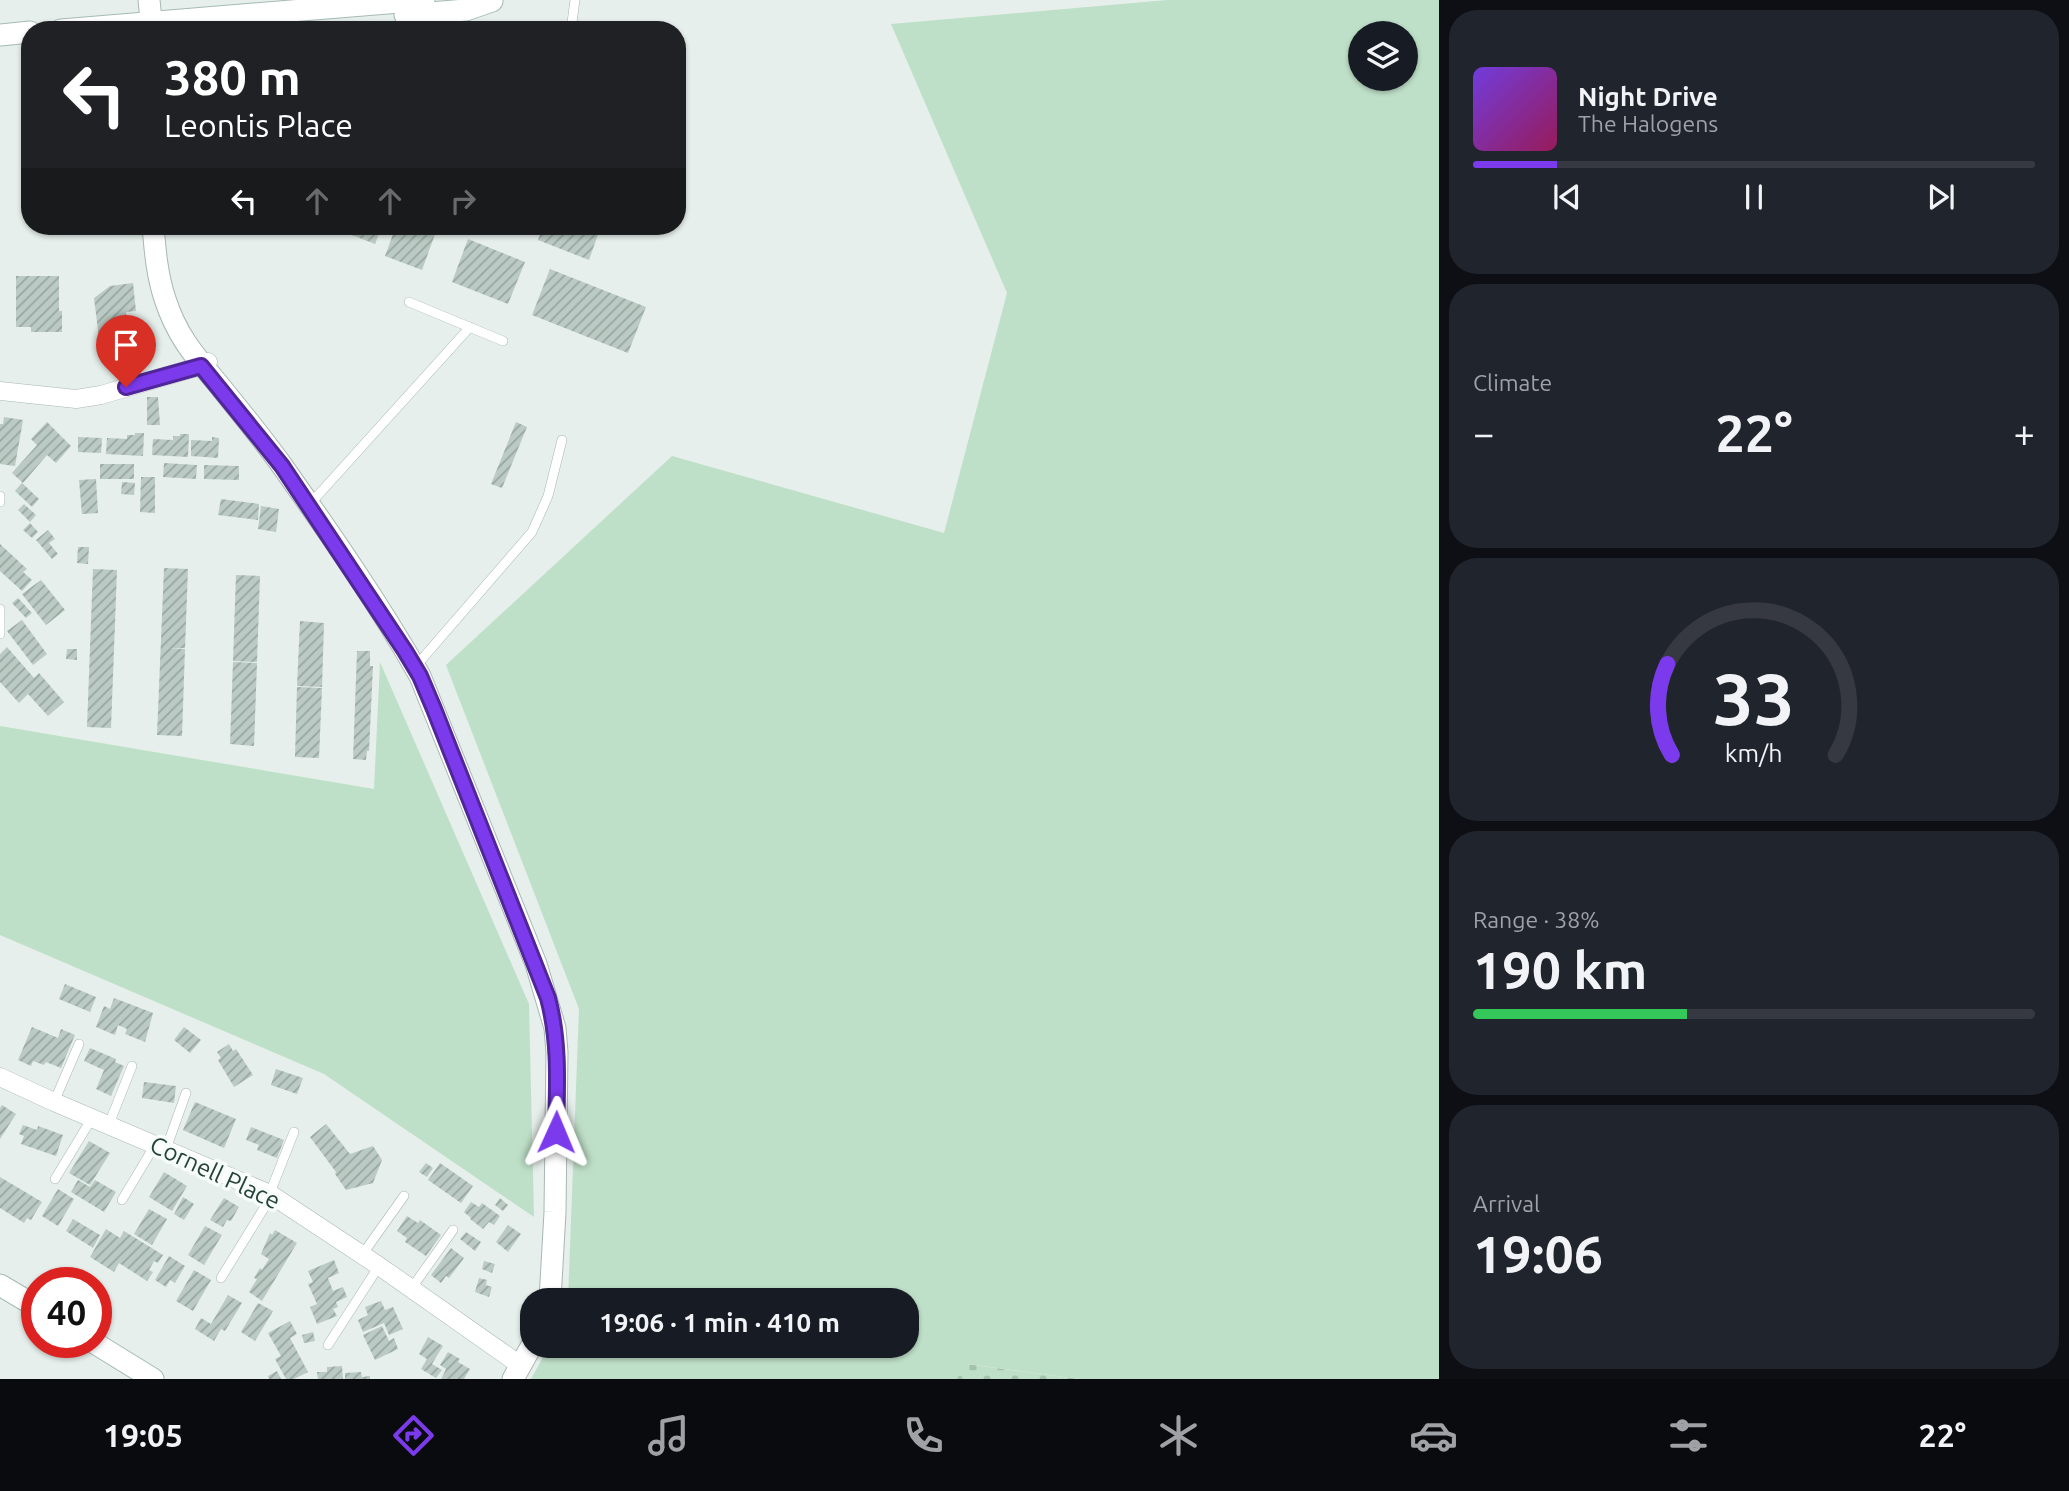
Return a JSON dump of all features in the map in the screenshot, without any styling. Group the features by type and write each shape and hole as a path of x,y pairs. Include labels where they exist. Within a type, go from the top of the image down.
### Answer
{"street":[{"path":"134,0 142,21"},
{"path":"145,21 149,0"},
{"path":"248,21 425,0"},
{"path":"267,21 466,10 494,0"},
{"path":"0,35 21,33"},
{"path":"0,50 21,48"},
{"path":"154,235 164,298 181,335 282,466 415,667 536,964 555,1028 557,1052 555,1212 551,1288"},
{"path":"167,235 177,301 205,364"},
{"path":"0,391 76,399 101,395 205,364"},
{"name":"Cornell Place","path":"0,1077 270,1194 411,1289 517,1372"},
{"path":"0,1285 21,1297"},
{"path":"112,1354 153,1379"}],"lane":[{"path":"234,21 262,5 298,0"},
{"path":"410,0 418,1"},
{"path":"572,21 575,0"},
{"path":"409,302 503,341"},
{"path":"309,506 470,327"},
{"path":"415,667 532,532 548,496 562,440"},
{"path":"0,496 0,502"},
{"path":"0,609 0,634"},
{"path":"54,1102 79,1044"},
{"path":"55,1179 100,1121 132,1066"},
{"path":"122,1200 161,1147 186,1093"},
{"path":"221,1278 264,1208 294,1132"},
{"path":"362,1255 404,1196"},
{"path":"411,1289 453,1230"},
{"path":"328,1345 379,1266"}],"green space":[{"path":"1167,0 1439,0 1439,1379 1079,1379 967,1364 957,1379 531,1379 542,1358 919,1358 919,1288 568,1288 579,1009 446,665 672,456 944,533 1007,293 891,24"},
{"path":"380,662 529,1004 534,1217 324,1074 0,935 0,726 374,789"},
{"path":"966,1364 1079,1379 957,1379"}],"building":[{"path":"352,235 378,235 375,244"},
{"path":"393,235 435,235 422,270 385,256"},
{"path":"540,235 598,235 589,260 538,240"},
{"path":"468,239 525,262 508,304 452,282"},
{"path":"550,269 646,307 628,353 532,315"},
{"path":"16,276 59,276 62,332 31,332 31,327 16,327"},
{"path":"133,283 136,311 126,312 127,326 121,327 122,337 113,338 114,344 100,346 94,298 110,286"},
{"path":"147,397 158,397 160,425 147,425"},
{"path":"4,417 23,420 15,466 0,464 0,424 3,424"},
{"path":"47,422 71,446 56,463 47,455 23,483 12,473 37,445 31,439"},
{"path":"516,422 527,427 502,488 491,484"},
{"path":"144,433 143,456 106,454 107,438 127,439 127,435"},
{"path":"189,434 188,457 152,455 153,439 173,440 173,436"},
{"path":"78,437 102,438 101,453 78,452"},
{"path":"212,437 219,438 218,458 191,456 191,440 212,441"},
{"path":"164,463 197,465 196,479 163,477"},
{"path":"100,464 134,464 134,479 100,479"},
{"path":"204,465 239,466 239,480 204,479"},
{"path":"141,477 155,477 155,513 140,512"},
{"path":"96,479 98,513 82,514 79,480"},
{"path":"122,482 135,483 134,495 121,494"},
{"path":"22,483 39,499 32,507 15,491"},
{"path":"221,499 259,504 258,520 218,515"},
{"path":"24,504 36,515 30,522 18,510"},
{"path":"261,506 279,509 276,532 258,529"},
{"path":"30,523 38,532 32,538 23,530"},
{"path":"48,530 55,539 49,543 58,554 52,559 36,540"},
{"path":"0,544 27,569 23,572 32,580 22,591 0,571"},
{"path":"78,547 89,547 88,564 77,563"},
{"path":"164,568 188,569 185,648 169,648 185,649 182,736 157,735"},
{"path":"93,569 117,570 111,728 87,727"},
{"path":"236,575 260,576 257,662 233,661"},
{"path":"41,580 65,610 46,625 22,594"},
{"path":"18,598 32,613 26,618 12,603"},
{"path":"22,620 47,654 33,665 7,631"},
{"path":"300,621 324,623 322,687 297,686"},
{"path":"7,647 34,678 39,673 64,702 48,716 28,694 19,703 0,682 0,654"},
{"path":"67,649 77,649 77,660 66,659"},
{"path":"357,651 370,651 370,666 373,666 369,751 366,760 353,759"},
{"path":"233,662 257,663 254,746 230,744"},
{"path":"297,687 322,688 319,758 295,757"},
{"path":"65,984 96,997 90,1012 59,999"},
{"path":"114,998 153,1013 145,1042 125,1034 127,1029 118,1025 115,1035 96,1027 104,1006 110,1009"},
{"path":"32,1027 58,1038 61,1029 75,1035 61,1068 46,1062 44,1065 33,1061 31,1066 18,1060"},
{"path":"184,1027 201,1040 190,1053 174,1040"},
{"path":"229,1044 233,1051 236,1049 253,1075 234,1087 218,1060 221,1058 217,1052"},
{"path":"90,1048 116,1059 115,1062 124,1066 111,1096 96,1089 104,1070 84,1061"},
{"path":"276,1069 303,1078 297,1094 271,1085"},
{"path":"144,1082 176,1086 174,1103 142,1098"},
{"path":"195,1102 236,1119 224,1148 183,1130"},
{"path":"2,1105 16,1114 0,1139 0,1108"},
{"path":"326,1124 350,1154 373,1146 382,1160 373,1183 346,1190 310,1137"},
{"path":"23,1125 37,1130 38,1126 63,1135 56,1156 21,1144 24,1136 19,1134"},
{"path":"251,1127 284,1140 277,1158 257,1150 259,1145 246,1140"},
{"path":"89,1141 110,1153 90,1185 69,1173"},
{"path":"426,1163 433,1168 427,1177 419,1172"},
{"path":"440,1163 473,1186 461,1203 428,1180"},
{"path":"164,1172 187,1186 172,1211 149,1197"},
{"path":"0,1177 42,1202 31,1220 27,1218 24,1223 0,1208"},
{"path":"78,1180 90,1187 95,1180 116,1192 104,1212 71,1192"},
{"path":"58,1189 74,1199 58,1226 42,1216"},
{"path":"183,1197 194,1204 184,1220 174,1214"},
{"path":"224,1198 239,1207 231,1221 227,1220 223,1227 210,1220"},
{"path":"500,1198 508,1205 503,1211 495,1205"},
{"path":"471,1202 479,1207 482,1203 500,1216 494,1225 489,1222 483,1229 470,1219 464,1212"},
{"path":"149,1209 167,1219 152,1245 134,1234"},
{"path":"407,1216 418,1223 420,1220 441,1235 426,1256 405,1242 407,1238 397,1231"},
{"path":"73,1219 100,1235 93,1248 66,1231"},
{"path":"508,1225 521,1234 508,1252 496,1242"},
{"path":"205,1226 222,1235 204,1265 188,1255"},
{"path":"106,1229 120,1238 124,1231 163,1255 158,1263 154,1261 149,1270 153,1272 147,1281 119,1263 114,1272 112,1267 106,1267 90,1257"},
{"path":"275,1230 297,1243 262,1301 249,1292 260,1268 262,1270 269,1259 261,1254 270,1233 272,1235"},
{"path":"466,1232 481,1242 475,1251 460,1239"},
{"path":"451,1248 464,1258 449,1278 446,1276 441,1283 431,1275"},
{"path":"169,1256 185,1266 175,1283 170,1280 166,1287 155,1280"},
{"path":"334,1260 339,1273 328,1278 333,1291 343,1287 347,1297 336,1302 338,1307 333,1309 337,1316 317,1324 310,1307 317,1304 308,1284 313,1282 308,1271"},
{"path":"484,1261 495,1264 492,1273 482,1269"},
{"path":"194,1270 211,1280 193,1311 176,1301"},
{"path":"479,1278 487,1280 486,1285 492,1287 489,1297 475,1292"},
{"path":"228,1295 242,1303 225,1331 221,1329 214,1341 195,1329 201,1318 211,1324"},
{"path":"381,1301 385,1310 393,1307 403,1329 389,1335 384,1323 363,1332 358,1320 368,1315 365,1307"},
{"path":"258,1303 273,1311 255,1341 241,1332"},
{"path":"290,1321 297,1334 290,1338 308,1372 294,1379 286,1379 275,1359 281,1356 268,1333"},
{"path":"382,1326 389,1341 394,1338 398,1349 375,1360 363,1335"},
{"path":"313,1332 315,1341 304,1343 302,1335"},
{"path":"428,1337 443,1346 432,1364 442,1370 436,1378 421,1369 427,1359 419,1354"},
{"path":"448,1352 470,1369 464,1379 441,1379 446,1369 440,1365"},
{"path":"342,1366 343,1379 318,1379 317,1372 327,1372 327,1367"},
{"path":"277,1371 281,1379 269,1379 268,1376"},
{"path":"361,1372 362,1377 370,1376 370,1379 345,1379 345,1373"}],"route":[{"path":"126,387 201,366 282,466 396,635 420,676 548,998 557,1052 556,1132"}]}
